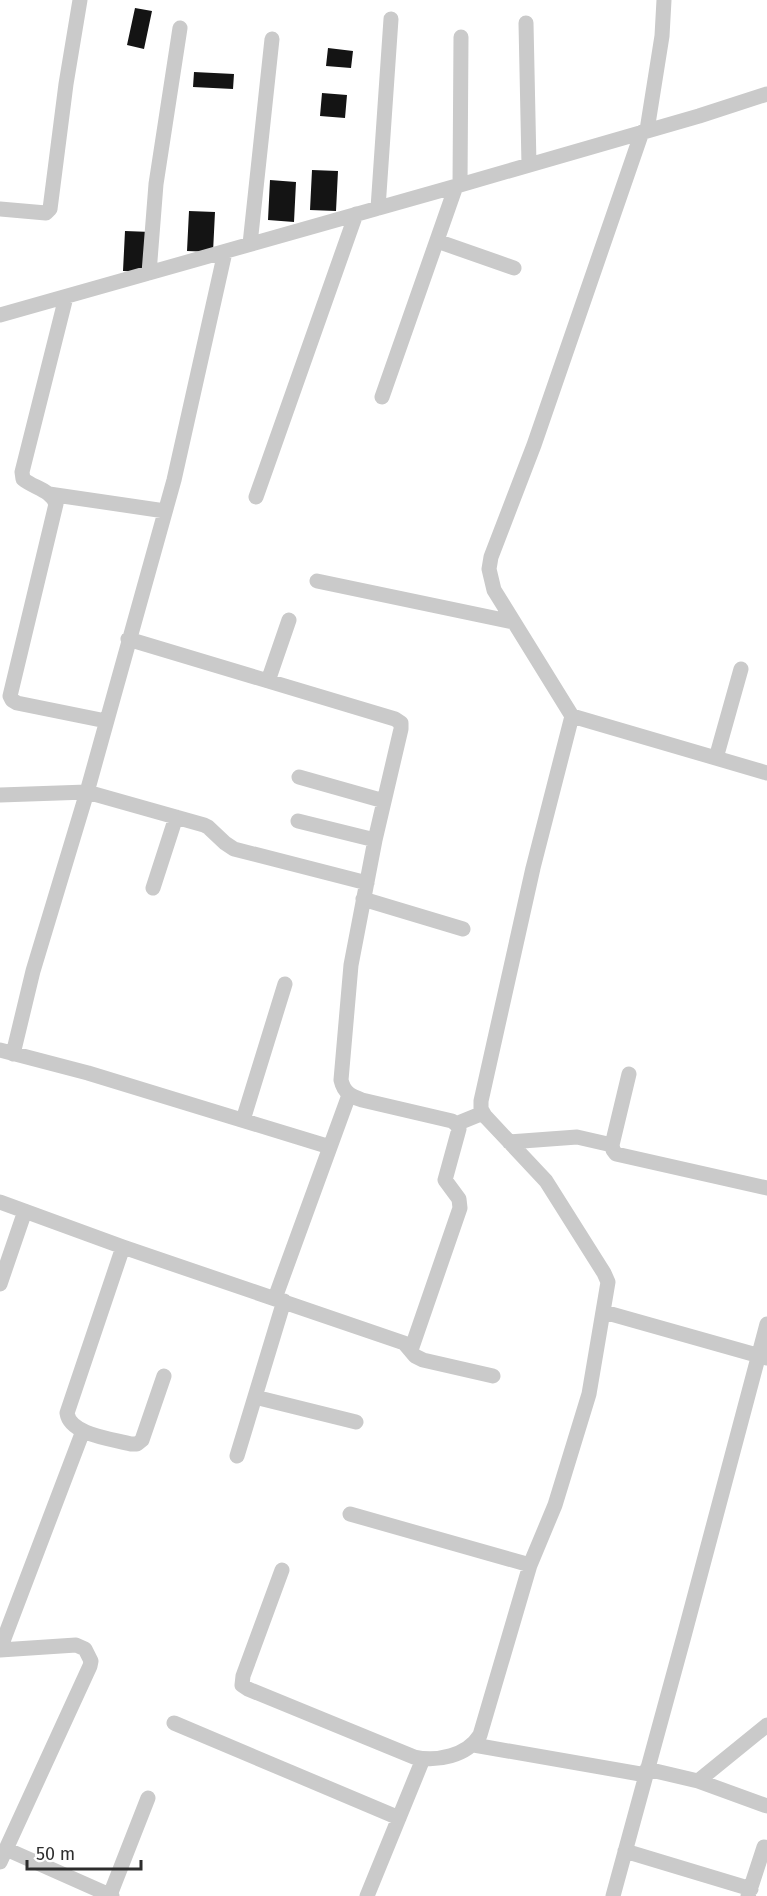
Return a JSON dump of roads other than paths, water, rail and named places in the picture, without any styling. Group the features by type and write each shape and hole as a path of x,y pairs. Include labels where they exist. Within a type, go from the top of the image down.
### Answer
{"street":[{"path":"0,209 46,213 50,209 66,84 80,0"},
{"path":"664,0 662,36 644,131 534,445 491,557 490,580 513,622 572,716 767,773"},
{"path":"378,208 391,19"},
{"path":"526,23 529,165"},
{"path":"149,273 156,184 180,28"},
{"path":"382,398 458,185 461,37"},
{"path":"250,244 272,39"},
{"path":"0,315 529,165 767,94"},
{"path":"256,497 356,214"},
{"path":"437,241 514,268"},
{"path":"225,252 174,480 87,792 7,1052 88,1073 330,1147"},
{"path":"66,297 22,472 23,479 54,498 55,514 10,696 17,703 106,721"},
{"path":"49,494 165,511"},
{"path":"317,581 513,622"},
{"path":"268,681 289,620"},
{"path":"128,639 395,718 401,723 351,965 341,1080 349,1095 452,1121 459,1129 445,1180 459,1199 460,1208 411,1350"},
{"path":"716,758 741,669"},
{"path":"282,1570 242,1684 248,1689 414,1757 439,1758 457,1754 474,1745 480,1735 530,1565 555,1504 589,1394 608,1282 546,1181 483,1113 481,1101 533,868 572,716"},
{"path":"299,777 384,801"},
{"path":"0,795 87,792 208,827 234,849 367,883"},
{"path":"153,888 176,817"},
{"path":"298,821 375,840"},
{"path":"363,900 463,929"},
{"path":"243,1120 285,984"},
{"path":"629,1074 612,1145 616,1154 767,1188"},
{"path":"237,1456 255,1397 279,1300 349,1095"},
{"path":"456,1124 483,1113"},
{"path":"509,1142 577,1137 612,1145"},
{"path":"0,1202 123,1247 404,1343 415,1356 423,1360 493,1376"},
{"path":"0,1284 25,1211"},
{"path":"123,1247 67,1413 68,1419 71,1425 83,1431 137,1444 142,1440 164,1376"},
{"path":"604,1312 763,1357"},
{"path":"613,1896 763,1357 767,1324"},
{"path":"255,1397 356,1422"},
{"path":"83,1431 0,1649 75,1645 85,1649 91,1660 90,1666 3,1856 111,1896 148,1798"},
{"path":"350,1514 530,1565"},
{"path":"174,1723 399,1818"},
{"path":"698,1781 767,1725"},
{"path":"474,1745 698,1781 767,1806"},
{"path":"367,1896 423,1759"},
{"path":"625,1851 749,1893 764,1847"}]}
